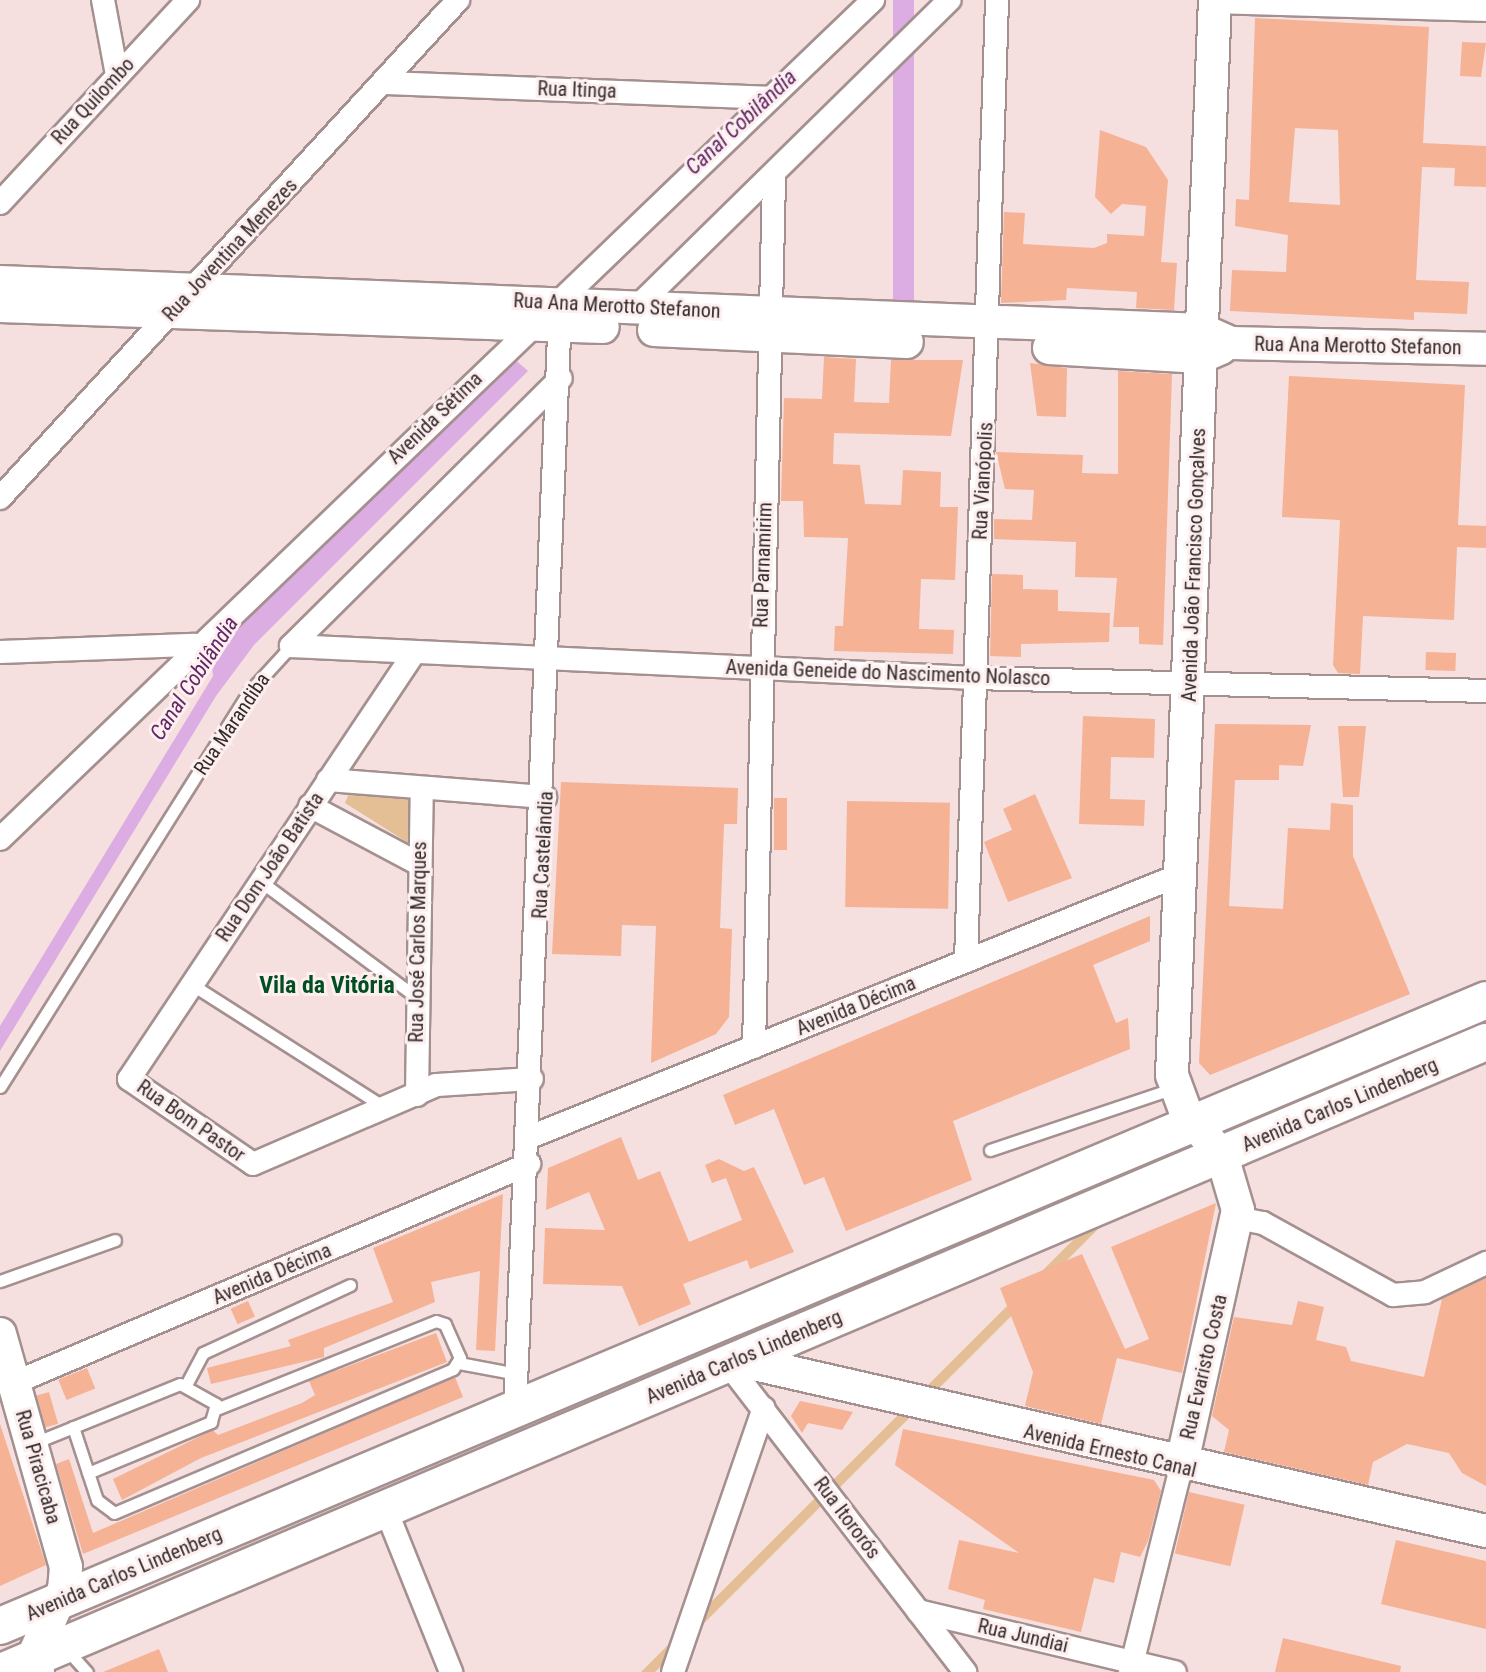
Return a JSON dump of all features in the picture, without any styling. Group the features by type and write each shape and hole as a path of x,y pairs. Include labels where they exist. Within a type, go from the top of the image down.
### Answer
{"main road":[{"name":"Avenida Carlos Lindenberg","path":"7,1624 517,1391 1195,1124 1486,1000"},
{"name":"Avenida Carlos Lindenberg","path":"44,1664 386,1510 1486,1042"},
{"path":"7,1624 44,1664"}],"street":[{"path":"103,0 117,75"},
{"name":"Rua Quilombo","path":"0,203 188,0"},
{"name":"Rua Joventina Menezes","path":"0,498 199,286 458,0"},
{"name":"Avenida Sétima","path":"0,839 195,645 553,317 770,98 873,0"},
{"path":"635,309 774,178 949,0"},
{"name":"Rua Vianópolis","path":"966,961 973,678 990,335 997,0"},
{"path":"1215,1 1486,10"},
{"name":"Avenida João Francisco Gonçalves","path":"1174,1088 1215,1"},
{"name":"Rua Itinga","path":"384,83 770,98"},
{"name":"Rua Parnamirim","path":"754,1047 759,668 772,325 774,178"},
{"name":"Rua Ana Merotto Stefanon","path":"0,282 199,286 553,317 635,309 772,325"},
{"name":"Rua Ana Merotto Stefanon","path":"0,306 553,317 1202,343 1486,349"},
{"name":"Rua Castelândia","path":"517,1391 561,378 553,317"},
{"name":"Rua Marandiba","path":"291,646 561,378"},
{"path":"0,652 195,645"},
{"name":"Avenida Geneide do Nascimento Nolasco","path":"291,646 412,656 548,658 973,678 1486,691"},
{"name":"Rua Dom João Batista","path":"129,1079 412,656"},
{"path":"328,780 545,797"},
{"name":"Rua José Carlos Marques","path":"417,1095 415,996 422,789"},
{"path":"310,806 419,864"},
{"name":"Avenida Décima","path":"530,1137 1182,874"},
{"name":"Rua Bom Pastor","path":"129,1079 253,1164 389,1110"},
{"path":"389,1110 417,1095 455,1082 532,1079"},
{"path":"1174,1088 1195,1124 1222,1156"},
{"name":"Rua Evaristo Costa","path":"1132,1667 1237,1218 1222,1156"},
{"name":"Avenida Décima","path":"14,1383 529,1164"},
{"path":"1237,1218 1263,1223 1393,1295 1425,1292 1486,1263"},
{"name":"Rua Piracicaba","path":"0,1334 66,1567 44,1664"},
{"name":"Rua Itororós","path":"732,1362 965,1672"},
{"name":"Avenida Ernesto Canal","path":"732,1362 1181,1467 1486,1531"},
{"path":"673,1672 764,1408"},
{"path":"386,1510 451,1672"},
{"name":"Rua Jundiai","path":"918,1611 1132,1667 1175,1672"}],"lane":[{"name":"Rua Marandiba","path":"0,1087 248,693 291,646"},
{"path":"260,881 415,996"},
{"path":"191,984 389,1110"},
{"path":"990,1150 1174,1088"},
{"path":"0,1281 115,1240"},
{"path":"31,1444 187,1383 203,1353 350,1285"},
{"path":"88,1473 211,1422 218,1408 436,1321 445,1324 459,1363 517,1391"},
{"path":"73,1427 99,1506 114,1513 459,1363"},
{"path":"187,1383 218,1408"}],"shaded area":[{"path":"893,0 914,0 914,399 893,399"},
{"path":"512,357 528,371 254,645 216,696 0,1051 0,1026 213,676 210,646"},
{"path":"351,788 420,798 410,844 345,803"},
{"path":"1158,1155 1165,1162 655,1672 641,1672"}],"building":[{"path":"1255,18 1429,27 1423,143 1486,146 1486,187 1454,186 1455,168 1422,167 1416,280 1469,282 1467,314 1414,312 1414,320 1230,311 1232,270 1286,272 1288,235 1235,226 1236,199 1249,200","holes":["1295,128 1338,130 1340,205 1289,202"]},
{"path":"1462,42 1486,43 1481,77 1460,76"},
{"path":"1100,130 1146,147 1168,180 1161,262 1177,263 1174,310 1136,308 1137,292 1067,288 1066,300 1001,303 1004,212 1025,213 1023,244 1094,248 1107,243 1107,234 1144,236 1146,206 1122,204 1111,214 1095,197"},
{"path":"824,357 856,359 854,402 889,403 891,360 963,360 951,436 834,433 833,464 860,465 865,504 901,505 903,470 941,472 940,507 958,507 955,580 921,579 919,629 954,630 953,654 834,651 835,626 843,626 848,538 804,537 803,501 781,501 784,398 822,399"},
{"path":"1030,363 1067,368 1066,417 1037,416"},
{"path":"1118,371 1172,374 1163,645 1139,644 1139,627 1113,627 1117,578 1075,577 1076,542 994,539 994,519 1032,520 1034,490 1005,489 996,452 1083,455 1082,473 1118,474"},
{"path":"1289,376 1465,385 1458,525 1486,526 1486,548 1457,547 1454,620 1363,616 1360,674 1338,673 1333,665 1340,520 1282,517"},
{"path":"992,574 1023,575 1023,589 1058,590 1058,611 1110,613 1109,642 1021,644 1021,657 990,656"},
{"path":"1426,652 1456,653 1455,671 1425,670"},
{"path":"1083,716 1155,719 1154,758 1111,757 1110,799 1145,800 1144,826 1079,824"},
{"path":"1215,724 1311,725 1303,766 1279,765 1279,780 1235,780 1229,906 1283,909 1288,828 1330,830 1331,803 1353,805 1353,856 1410,994 1210,1075 1199,1063"},
{"path":"1338,726 1366,726 1359,797 1343,797"},
{"path":"561,782 738,788 737,824 724,824 720,928 732,929 729,1017 716,1034 651,1063 656,926 622,925 621,956 552,954"},
{"path":"1035,794 1072,878 1008,902 984,842 1012,830 1003,809"},
{"path":"774,798 787,798 787,850 774,850"},
{"path":"847,801 950,803 948,909 845,907"},
{"path":"1150,916 1150,941 1093,965 1116,1023 1128,1018 1130,1049 953,1121 972,1180 846,1231 824,1177 804,1185 774,1109 735,1125 723,1095"},
{"path":"621,1137 638,1180 660,1171 689,1242 742,1220 726,1178 712,1183 705,1165 719,1159 744,1171 754,1167 794,1252 750,1269 747,1260 683,1284 691,1304 639,1326 622,1286 543,1284 545,1228 605,1230 589,1192 546,1210 548,1168"},
{"path":"503,1194 495,1351 476,1350 480,1271 431,1282 435,1302 324,1348 324,1357 211,1384 207,1368 291,1346 288,1340 393,1302 373,1248"},
{"path":"1216,1203 1182,1373 1117,1358 1101,1424 1025,1406 1033,1372 1000,1288 1082,1254 1125,1349 1149,1339 1111,1247"},
{"path":"1486,1278 1486,1486 1462,1473 1449,1453 1407,1444 1373,1462 1368,1485 1224,1452 1229,1430 1212,1416 1234,1317 1292,1325 1298,1301 1324,1307 1316,1340 1346,1347 1351,1361 1424,1377 1442,1299"},
{"path":"248,1301 255,1317 238,1324 231,1309"},
{"path":"436,1333 447,1362 201,1458 122,1500 113,1479 213,1430 218,1435 302,1403 315,1395 309,1381"},
{"path":"87,1368 95,1388 66,1400 58,1380"},
{"path":"455,1377 463,1397 83,1554 56,1464 69,1459 93,1533"},
{"path":"49,1392 58,1424 46,1427 37,1396"},
{"path":"800,1401 853,1412 842,1430 808,1423 802,1433 791,1416"},
{"path":"0,1424 46,1565 0,1586"},
{"path":"903,1429 1154,1480 1161,1491 1148,1541 1140,1557 1121,1552 1114,1583 1094,1578 1081,1632 983,1609 985,1600 948,1589 959,1540 1019,1553 895,1465"},
{"path":"1189,1492 1245,1505 1230,1566 1175,1553"},
{"path":"1396,1540 1486,1561 1486,1629 1381,1604"},
{"path":"1283,1638 1401,1666 1400,1672 1275,1672"},
{"path":"159,1649 168,1672 103,1672"}],"district":[{"name":"Vila da Vitória","path":"327,986"}],"water label":[{"name":"Canal Cobilândia","path":"741,122"},
{"name":"Canal Cobilândia","path":"194,678"}]}
